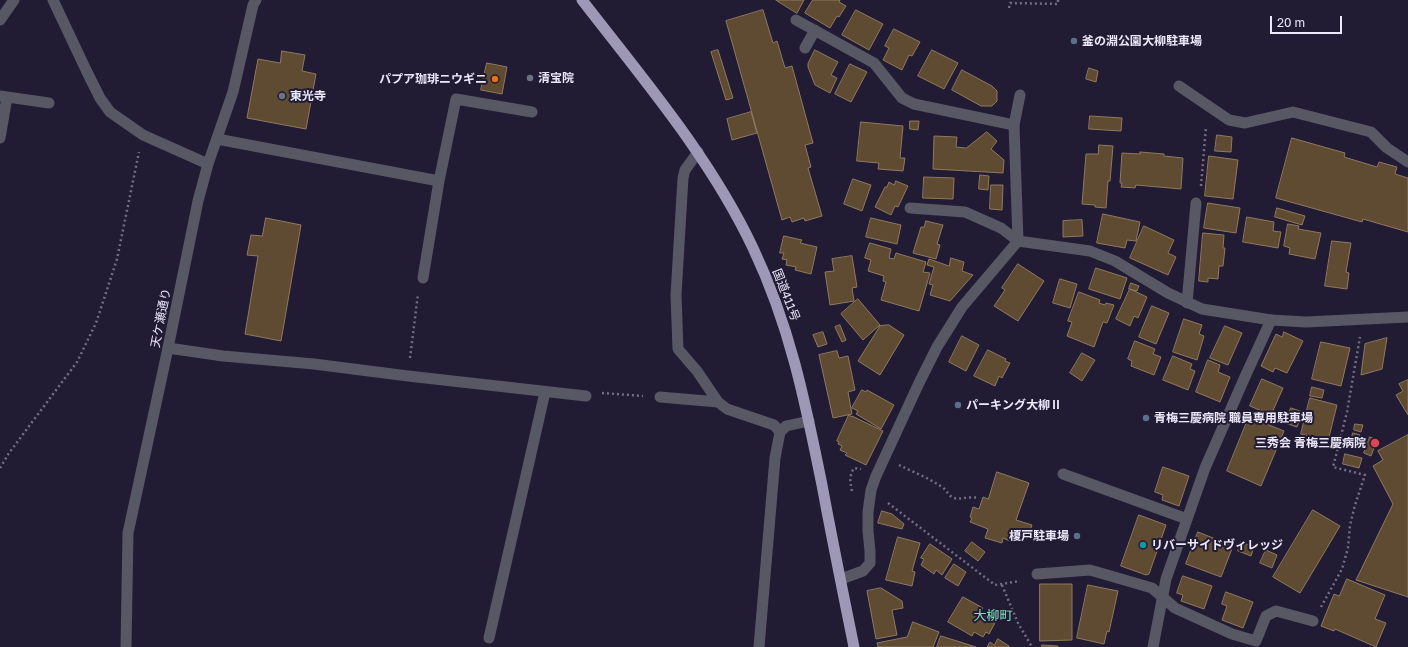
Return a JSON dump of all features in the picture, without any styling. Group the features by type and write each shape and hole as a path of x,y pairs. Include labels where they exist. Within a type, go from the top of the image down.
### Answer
{"highway":[{"name":"国道411号","path":"582,0 698,152 732,207 753,247 772,291 791,344 809,421 854,647"}],"street":[{"path":"0,20 14,0"},
{"path":"54,0 100,98 110,112 143,135 208,164"},
{"name":"天ケ瀬通り","path":"126,647 128,533 198,201 208,164 232,92 253,5 256,0"},
{"path":"796,20 874,63 902,98 914,104 1014,125"},
{"path":"805,48 815,30"},
{"path":"1179,86 1229,120 1245,123 1293,112 1371,132 1387,148 1408,162"},
{"path":"841,579 863,571 870,563 868,512 871,490 884,458 937,346 962,307 1018,241 1014,125 1020,95"},
{"path":"0,138 3,96 48,103"},
{"path":"423,278 439,181 456,99 532,112"},
{"path":"217,139 439,181"},
{"path":"698,152 685,170 683,178 676,295 678,349 697,371 718,402 727,409 774,425 780,432"},
{"path":"1187,303 1196,203"},
{"path":"910,208 965,212 1001,228 1018,241 1090,251 1115,260 1168,293 1202,309 1272,320 1306,322 1408,318"},
{"path":"1153,647 1166,579 1205,468 1272,320"},
{"path":"168,348 223,356 314,364 586,396"},
{"path":"489,638 545,392"},
{"path":"660,397 718,402"},
{"path":"759,647 775,458 780,432 786,426 809,421"},
{"path":"1063,474 1187,519"},
{"path":"1038,574 1090,570 1152,588 1175,608 1232,634 1256,641 1266,616 1276,611 1313,621"}],"path":[{"path":"1009,8 1010,4 1027,2 1058,4 1058,0"},
{"path":"1196,203 1200,197 1208,106"},
{"path":"0,468 9,453 78,362 96,323 116,259 143,135"},
{"path":"408,376 419,287 423,278"},
{"path":"1313,621 1342,569 1348,548 1350,525 1365,475 1333,467 1347,412 1361,320"},
{"path":"621,395 660,397"},
{"path":"884,458 944,488 949,495 955,498 967,496 979,498"},
{"path":"871,490 995,585 1002,585 1038,574"},
{"path":"1002,585 1018,623 1032,647"}],"building":[{"path":"776,0 804,0 797,13"},
{"path":"813,0 840,0 839,2 846,6 839,17 837,16 830,28 805,13"},
{"path":"763,10 773,43 777,41 785,68 792,66 813,143 805,145 811,167 808,168 822,216 805,221 804,218 792,222 790,217 782,220 726,21"},
{"path":"856,10 883,24 869,50 842,35"},
{"path":"894,29 920,42 912,56 909,55 902,70 883,60 889,48 885,46"},
{"path":"718,50 733,98 726,100 711,52"},
{"path":"815,50 838,62 831,75 837,78 830,93 815,85 808,67"},
{"path":"932,50 958,63 944,89 918,76"},
{"name":"東光寺","path":"282,51 305,55 302,71 316,74 306,129 247,118 258,59 280,63"},
{"name":"パプア珈琲ニウギニ","path":"487,63 507,67 502,94 481,90"},
{"path":"850,64 867,72 851,102 835,94"},
{"path":"1089,68 1098,71 1096,82 1086,79"},
{"path":"962,70 992,86 997,91 997,101 992,106 981,106 952,90"},
{"path":"751,112 757,133 732,140 727,119"},
{"path":"1090,116 1122,118 1121,131 1089,129"},
{"path":"910,121 919,121 918,130 910,129"},
{"path":"861,122 903,126 900,158 905,158 903,171 878,169 879,163 857,161"},
{"path":"987,132 997,141 991,149 1004,160 1003,173 933,169 934,136 957,137 956,147 966,148"},
{"path":"1217,135 1232,137 1231,152 1215,151"},
{"path":"1292,138 1345,153 1344,157 1377,167 1379,162 1397,167 1395,174 1408,178 1408,232 1363,219 1362,222 1276,198"},
{"path":"1099,145 1113,146 1106,208 1082,204 1086,154 1098,154"},
{"path":"1140,152 1164,154 1164,156 1183,158 1181,189 1136,185 1135,188 1121,187 1122,153 1140,154"},
{"path":"1209,156 1238,160 1233,199 1205,196"},
{"path":"980,175 989,176 988,190 979,189"},
{"path":"924,177 954,178 953,199 923,198"},
{"path":"853,179 871,185 862,211 844,204"},
{"path":"896,181 908,186 898,207 895,206 891,215 875,207 889,182 894,185"},
{"path":"991,185 1003,185 1002,210 990,209"},
{"path":"1208,203 1240,208 1236,233 1204,228"},
{"path":"1277,208 1305,216 1302,225 1275,217"},
{"path":"1103,214 1140,222 1136,241 1127,240 1125,248 1097,243"},
{"path":"1247,217 1274,222 1273,231 1281,232 1278,248 1243,242"},
{"path":"266,218 301,225 281,341 245,334 258,256 247,255 251,235 262,236"},
{"path":"871,218 901,225 897,244 866,237"},
{"path":"1082,220 1083,236 1063,237 1063,221"},
{"path":"926,221 943,225 937,244 940,245 936,259 913,253 921,227 924,227"},
{"path":"1288,224 1299,226 1298,229 1321,233 1315,259 1289,254 1290,248 1284,246"},
{"path":"1144,226 1174,240 1168,253 1176,257 1168,275 1130,258"},
{"path":"1203,233 1224,235 1223,248 1225,248 1223,266 1219,266 1218,279 1208,278 1208,282 1199,281"},
{"path":"784,236 802,240 800,243 817,247 811,274 795,270 796,267 786,265 787,260 782,259 784,253 780,253"},
{"path":"1332,241 1351,243 1346,272 1349,273 1347,289 1325,286"},
{"path":"870,243 891,249 889,258 894,259 896,253 926,262 923,272 930,273 919,311 881,300 886,282 883,281 884,276 868,271 871,260 865,258"},
{"path":"852,256 857,287 852,288 854,301 830,305 825,272 834,271 832,259"},
{"path":"951,258 964,262 962,271 973,275 950,301 930,295 933,285 929,284 934,267 927,265 929,259 949,266"},
{"path":"1018,264 1044,281 1018,321 994,306 1005,290 1002,288"},
{"path":"1096,268 1127,278 1120,299 1089,289"},
{"path":"1060,279 1077,284 1070,308 1053,303"},
{"path":"1131,283 1139,286 1137,291 1129,289"},
{"path":"1130,289 1147,297 1138,318 1134,316 1130,326 1116,319"},
{"path":"1079,292 1100,300 1099,303 1114,305 1107,323 1103,322 1094,347 1067,336 1072,322 1068,321"},
{"path":"858,299 880,325 863,340 841,314"},
{"path":"1152,306 1169,313 1156,344 1139,337"},
{"path":"1184,319 1202,325 1199,334 1204,336 1197,360 1173,352"},
{"path":"840,325 846,340 842,342 835,327"},
{"path":"889,325 904,335 880,375 858,361 880,326"},
{"path":"1225,326 1242,333 1228,365 1210,358"},
{"path":"823,332 827,344 818,347 813,335"},
{"path":"1284,332 1303,341 1287,373 1275,368 1273,372 1261,366 1276,334 1282,337"},
{"path":"962,336 979,345 966,371 949,362"},
{"path":"1387,338 1382,369 1361,375 1365,344"},
{"path":"1135,341 1155,349 1153,354 1161,357 1154,375 1131,366 1132,361 1128,359"},
{"path":"1321,342 1350,348 1341,386 1312,379"},
{"path":"988,350 1006,359 1005,361 1010,363 1002,378 999,376 995,386 974,376"},
{"path":"837,351 839,358 848,356 855,390 848,392 852,414 833,418 819,355"},
{"path":"1082,353 1095,360 1082,381 1070,373"},
{"path":"1173,356 1192,364 1190,369 1195,371 1188,390 1163,380"},
{"path":"1208,360 1220,365 1218,372 1230,377 1220,402 1196,392"},
{"path":"1262,379 1283,388 1271,415 1250,406"},
{"path":"1408,380 1408,415 1396,395 1403,391 1399,384"},
{"path":"1312,387 1324,390 1322,398 1310,396"},
{"path":"862,390 866,392 867,390 894,405 881,429 856,414 858,411 852,408"},
{"path":"1310,398 1337,405 1328,441 1301,434"},
{"path":"1291,408 1303,412 1297,427 1285,423"},
{"path":"849,415 883,431 866,465 845,455 847,453 840,450 842,446 838,444 839,442 837,441"},
{"path":"1249,417 1284,431 1261,486 1227,471"},
{"path":"1355,424 1363,425 1361,432 1354,430"},
{"path":"1353,433 1360,435 1357,443 1351,442"},
{"path":"1408,435 1408,597 1356,580 1393,504 1373,466 1383,460 1378,451"},
{"path":"1370,437 1377,440 1371,456 1364,453"},
{"path":"1345,454 1362,458 1359,468 1343,464"},
{"path":"1163,467 1189,476 1179,506 1162,500 1163,495 1155,492"},
{"path":"997,472 1029,483 1016,520 1032,525 1027,539 1013,534 1010,541 1003,538 1002,543 985,538 988,529 970,522 973,507 979,509 983,497 988,499"},
{"path":"1313,510 1340,526 1300,593 1273,577"},
{"path":"882,511 892,514 904,524 902,529 878,523"},
{"name":"リバーサイドヴィレッジ","path":"1139,515 1166,525 1149,574 1146,575 1121,566"},
{"path":"1198,532 1233,546 1221,577 1186,564"},
{"path":"898,537 920,543 912,571 915,572 912,586 886,580"},
{"path":"972,542 985,552 978,561 965,551"},
{"path":"1241,542 1254,547 1251,556 1238,551"},
{"path":"930,544 952,559 942,575 936,570 934,574 921,565 924,559 921,558"},
{"path":"1266,550 1277,555 1272,568 1260,563"},
{"path":"954,564 966,572 958,586 945,578"},
{"path":"1183,576 1212,586 1204,609 1181,601 1183,595 1177,593"},
{"path":"1347,579 1385,595 1375,619 1386,623 1376,647 1335,629 1334,631 1321,626 1334,594 1339,596"},
{"path":"1040,584 1072,584 1072,640 1040,641"},
{"path":"1088,585 1118,591 1109,632 1107,631 1104,644 1077,638"},
{"path":"881,588 902,601 903,608 892,610 897,635 876,639 867,591"},
{"path":"1226,592 1253,602 1243,628 1222,620 1227,606 1222,604"},
{"path":"963,597 983,608 981,611 996,621 989,634 986,632 983,637 974,632 972,636 948,622"},
{"path":"913,622 939,632 933,647 878,647 877,643 907,637"},
{"path":"941,636 976,647 937,647"},
{"path":"998,639 1009,647 987,647 990,642 994,645"},
{"path":"1042,645 1058,646 1058,647 1042,647"}],"place":[{"name":"釜の淵公園大柳駐車場","path":"1074,41"},
{"name":"清宝院","path":"530,78"},
{"name":"パプア珈琲ニウギニ","path":"495,79"},
{"name":"東光寺","path":"282,96"},
{"name":"パーキング大柳Ⅱ","path":"958,405"},
{"name":"青梅三慶病院 職員専用駐車場","path":"1146,418"},
{"name":"三秀会 青梅三慶病院","path":"1375,443"},
{"name":"榎戸駐車場","path":"1077,536"},
{"name":"リバーサイドヴィレッジ","path":"1143,545"}],"district":[{"name":"大柳町","path":"993,616"}]}
